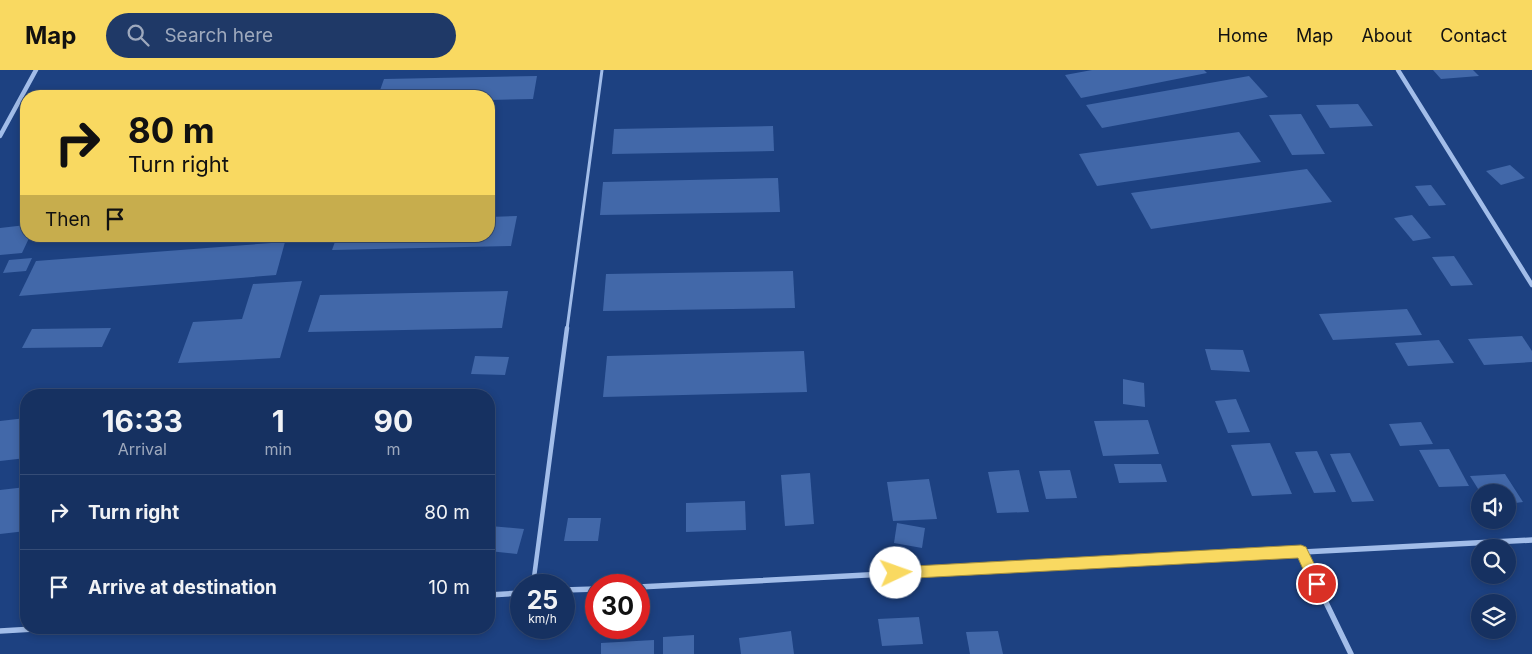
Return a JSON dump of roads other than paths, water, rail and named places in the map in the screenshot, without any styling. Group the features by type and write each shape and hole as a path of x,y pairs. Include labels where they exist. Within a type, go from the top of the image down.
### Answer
{"street":[{"path":"25,90 36,70"},
{"path":"1398,70 1532,285"},
{"path":"0,136 20,99"},
{"path":"650,585 1532,540"},
{"path":"1301,551 1351,654"},
{"path":"495,595 510,594"},
{"path":"0,631 20,630"}],"lane":[{"path":"534,574 602,70"}]}
